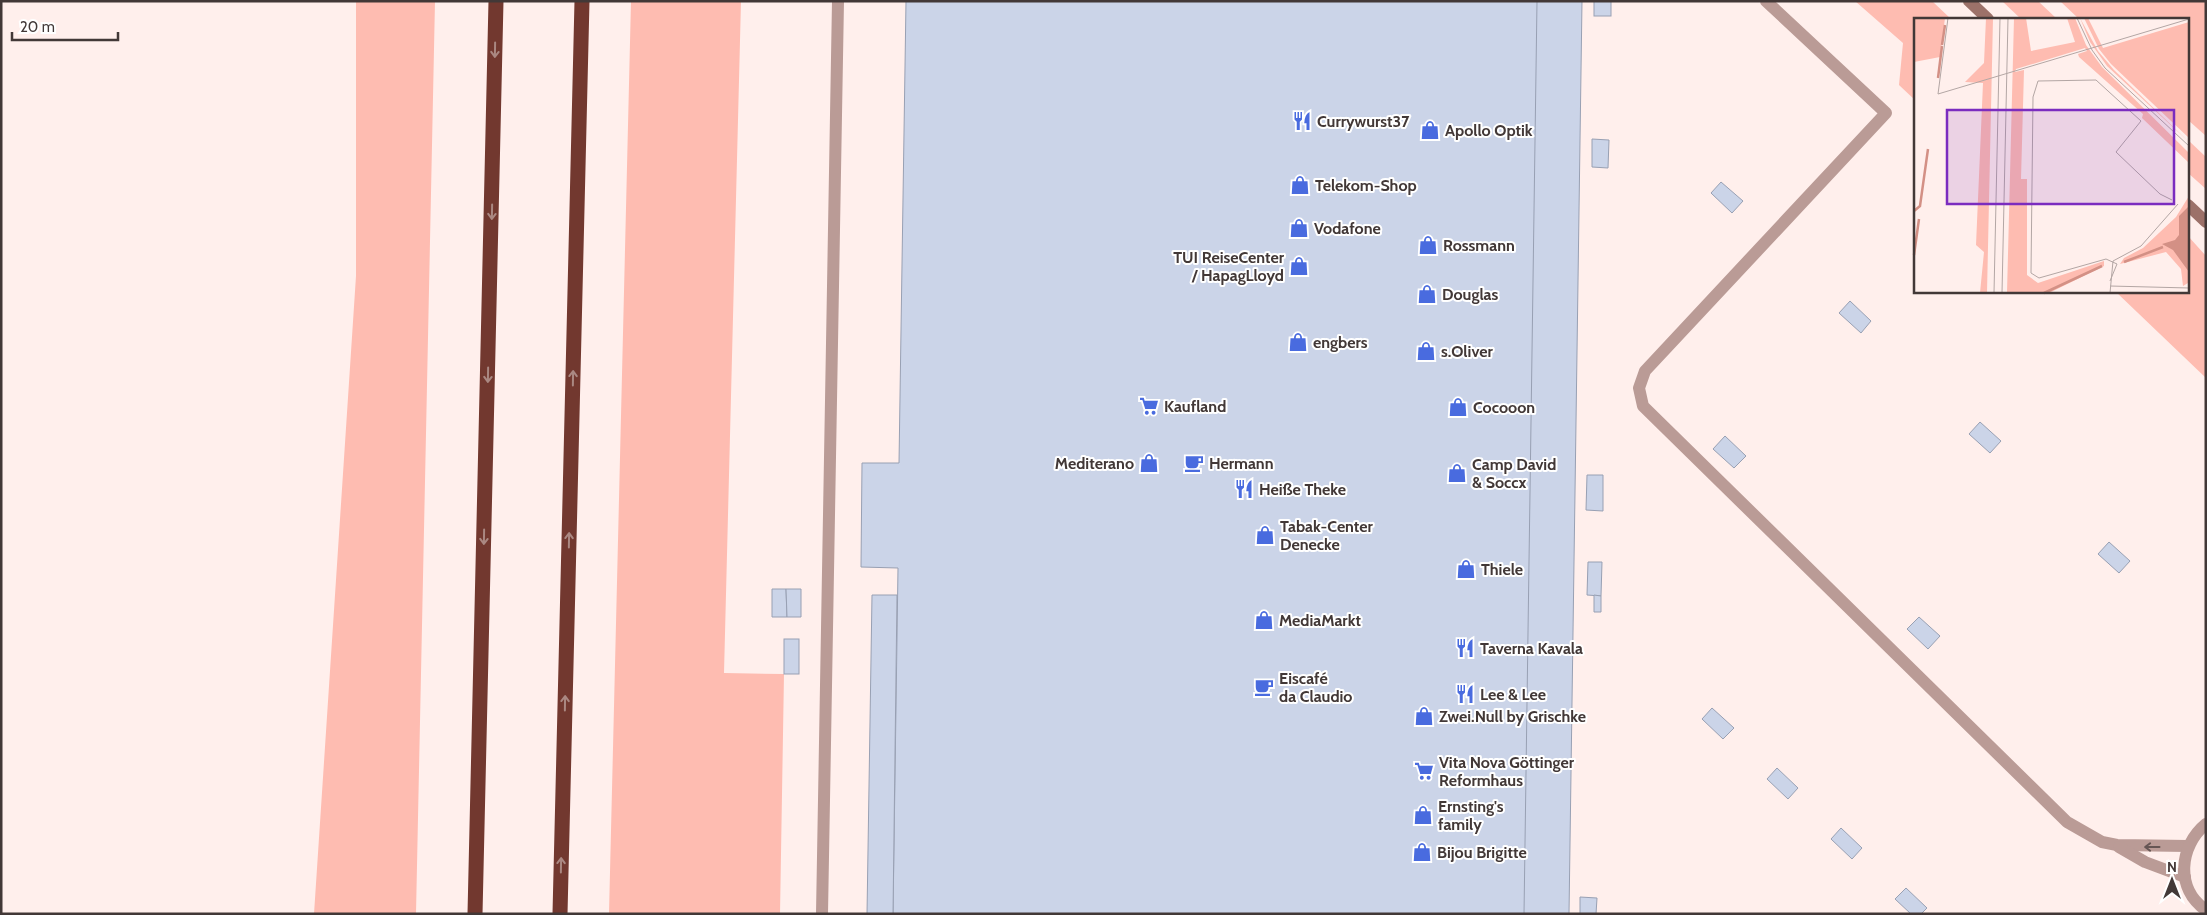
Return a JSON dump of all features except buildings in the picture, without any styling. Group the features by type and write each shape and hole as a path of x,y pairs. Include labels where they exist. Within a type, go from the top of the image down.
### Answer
{"highway":[{"path":"475,914 496,1"},
{"path":"560,914 582,1"}],"main road":[{"path":"1969,1 1987,18"},
{"path":"2190,207 2206,222"}],"street":[{"path":"822,914 838,1"},
{"path":"1766,1 1886,113 1645,371 1640,388 1643,406 2067,822 2102,842 2117,845 2188,846"},
{"path":"2206,824 2192,838 2188,846 2184,867 2185,877 2191,893 2206,910"},
{"path":"2117,845 2145,862 2185,877"}],"shaded area":[{"path":"356,1 435,1 416,914 314,914 356,276"},
{"path":"631,1 741,1 724,673 784,674 780,914 609,914"},
{"path":"1855,1 1932,1 1950,18 1914,18 1914,99 1899,85 1903,43"},
{"path":"2002,1 2038,1 2056,18 2020,18"},
{"path":"2060,1 2206,1 2206,136 2190,122 2190,18 2078,18"},
{"path":"2190,142 2206,157 2206,189 2190,175"},
{"path":"2190,238 2206,256 2206,378 2116,292 2190,292"}],"place":[{"name":"Currywurst37","path":"1302,121"},
{"name":"Apollo Optik","path":"1430,130"},
{"name":"Telekom-Shop","path":"1300,185"},
{"name":"Vodafone","path":"1299,228"},
{"name":"Rossmann","path":"1428,245"},
{"name":"TUI ReiseCenter / HapagLloyd","path":"1299,266"},
{"name":"Douglas","path":"1427,294"},
{"name":"engbers","path":"1298,342"},
{"name":"s.Oliver","path":"1426,351"},
{"name":"Kaufland","path":"1149,406"},
{"name":"Cocooon","path":"1458,407"},
{"name":"Mediterano","path":"1149,463"},
{"name":"Hermann","path":"1194,463"},
{"name":"Camp David & Soccx","path":"1457,473"},
{"name":"Heiße Theke","path":"1244,489"},
{"name":"Tabak-Center Denecke","path":"1265,535"},
{"name":"Thiele","path":"1466,569"},
{"name":"MediaMarkt","path":"1264,620"},
{"name":"Taverna Kavala","path":"1465,648"},
{"name":"Eiscafé da Claudio","path":"1264,687"},
{"name":"Lee & Lee","path":"1465,694"},
{"name":"Zwei.Null by Grischke","path":"1424,716"},
{"name":"Vita Nova Göttinger Reformhaus","path":"1424,771"},
{"name":"Ernsting's family","path":"1423,815"},
{"name":"Bijou Brigitte","path":"1422,852"}]}
